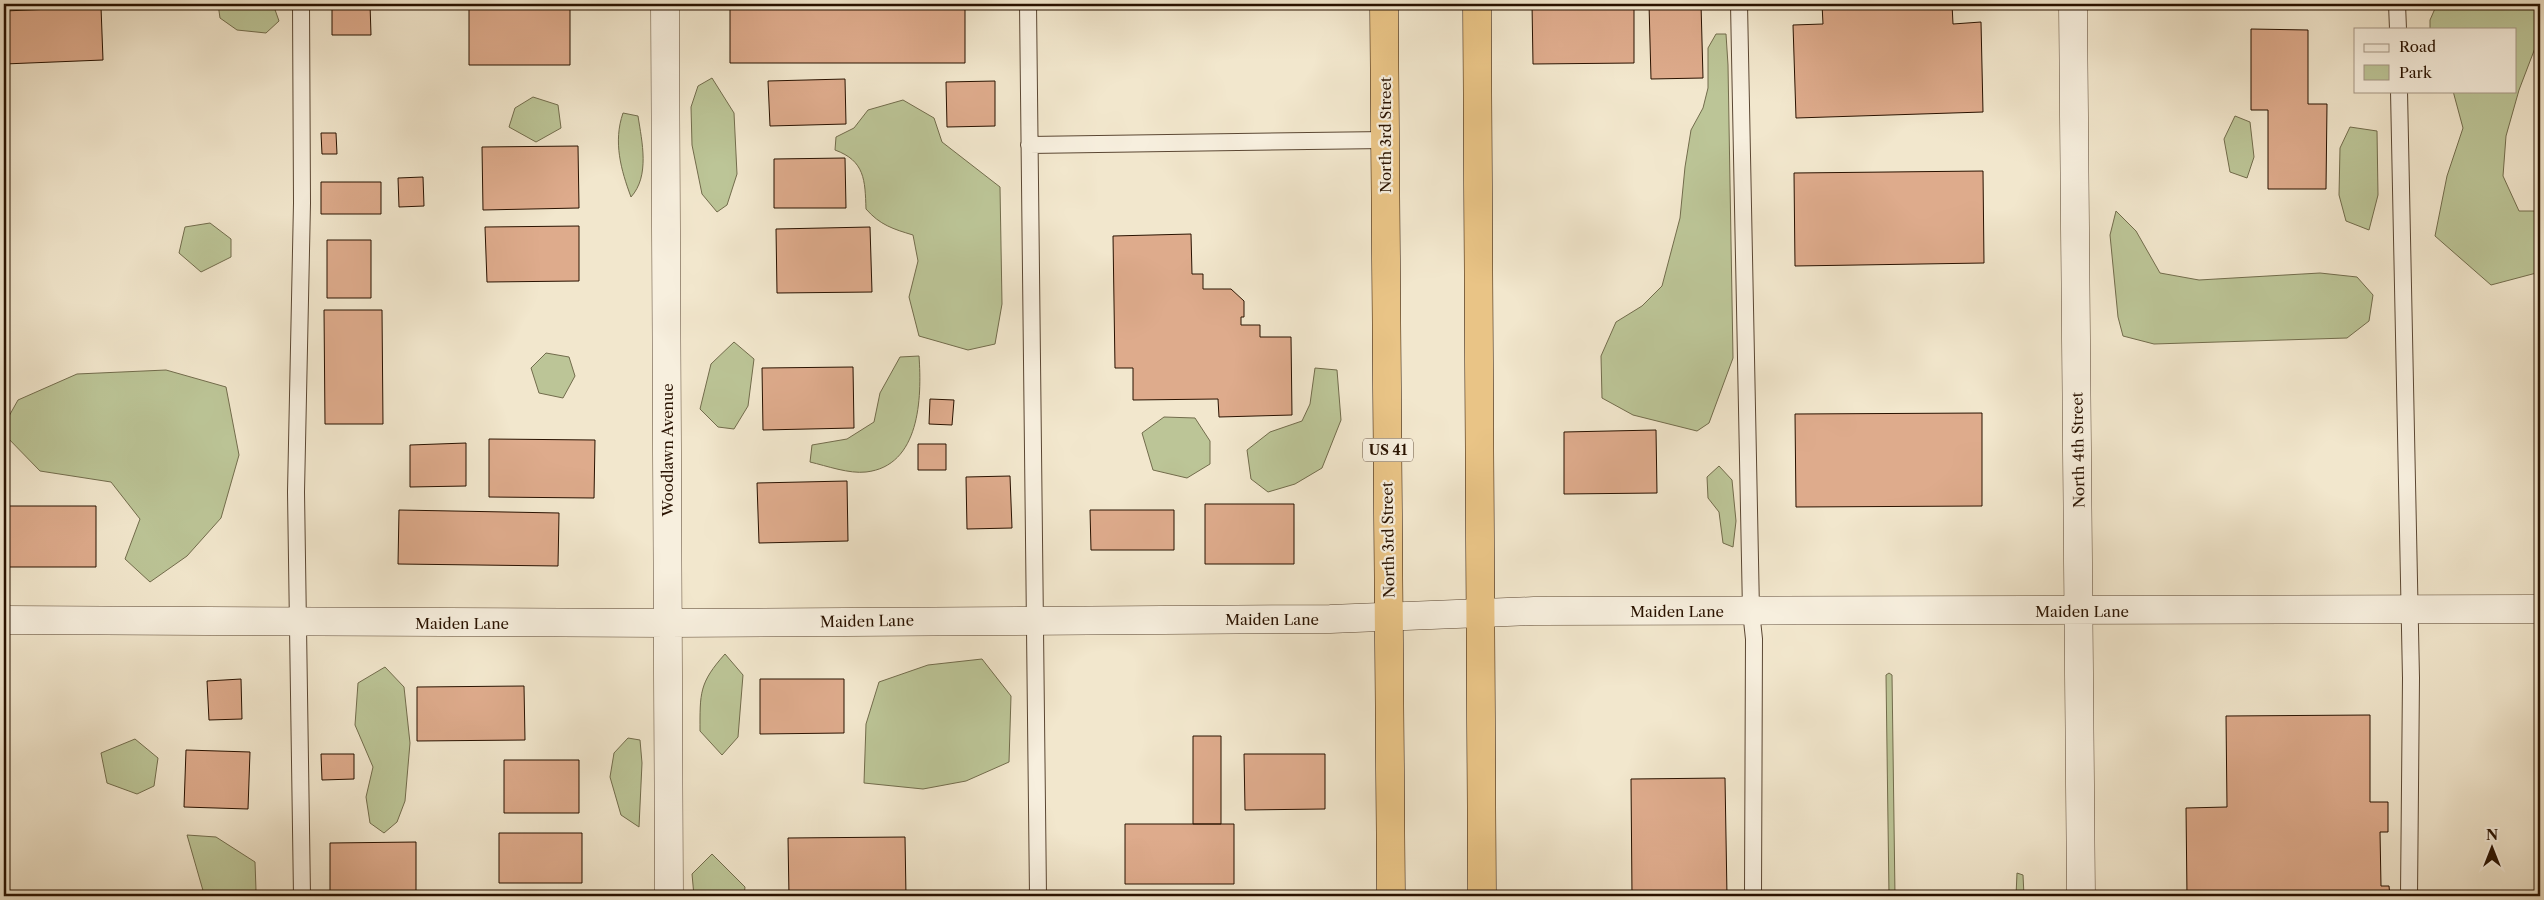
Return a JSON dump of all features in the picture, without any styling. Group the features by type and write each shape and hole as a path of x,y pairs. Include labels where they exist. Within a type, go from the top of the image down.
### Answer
{"highway":[{"name":"North 3rd Street","path":"1384,4 1390,896"},
{"path":"1477,4 1482,896"}],"street":[{"name":"Woodlawn Avenue","path":"664,4 669,896"},
{"name":"North 4th Street","path":"2073,4 2080,611 2081,896"},
{"name":"Maiden Lane","path":"4,620 297,623 668,623 1389,618 1480,613 2540,609"}],"lane":[{"path":"301,4 302,203 296,492 302,896"},
{"path":"1028,4 1038,896"},
{"path":"1739,4 1750,611 1754,638 1753,896"},
{"path":"2397,4 2398,28"},
{"path":"2399,92 2410,678 2409,896"},
{"path":"1029,145 1385,140"}],"green space":[{"path":"218,4 273,4 279,21 266,33 237,30 220,18"},
{"path":"2437,4 2540,4 2540,35 2519,90 2506,136 2503,176 2519,211 2540,211 2540,272 2491,285 2435,236 2447,176 2463,128 2453,92 2516,92 2516,28 2430,28 2430,20"},
{"path":"1716,34 1726,34 1728,65 1733,358 1709,423 1697,431 1633,415 1602,398 1601,356 1616,322 1642,306 1662,286 1680,218 1691,130 1703,108 1708,88 1708,48"},
{"path":"712,78 734,113 737,174 727,205 717,212 702,194 692,145 691,107 698,86"},
{"path":"533,97 558,105 561,128 536,142 509,127 515,108"},
{"path":"903,100 934,118 942,142 1000,187 1002,304 995,344 968,350 919,336 909,297 918,261 913,235 887,226 866,209 864,180 858,166 845,155 835,150 836,137 854,128 868,110"},
{"path":"623,113 638,116 643,148 641,179 631,197 621,166 618,145"},
{"path":"2235,116 2250,122 2254,157 2247,178 2230,172 2224,139"},
{"path":"2350,127 2377,131 2378,195 2369,230 2346,221 2339,195 2340,148"},
{"path":"2116,211 2136,231 2160,273 2199,280 2320,273 2357,277 2373,295 2369,321 2347,338 2154,344 2123,336 2118,317 2110,235"},
{"path":"210,223 231,239 231,257 201,272 179,253 185,227"},
{"path":"734,342 754,359 748,406 734,429 718,427 700,409 711,364"},
{"path":"546,353 569,357 575,376 563,398 539,393 531,368"},
{"path":"919,356 920,391 918,410 914,428 907,444 897,457 884,467 866,472 845,471 810,462 812,445 847,439 874,422 880,393 900,357"},
{"path":"1315,368 1337,370 1341,420 1322,468 1295,484 1268,492 1251,479 1247,450 1270,432 1302,421 1310,404"},
{"path":"166,370 226,387 239,455 221,518 187,556 150,582 125,559 140,519 111,482 40,471 4,434 4,425 18,400 77,374"},
{"path":"1164,417 1195,418 1210,441 1210,464 1187,478 1153,470 1142,433"},
{"path":"1719,466 1732,480 1736,521 1733,547 1723,543 1719,512 1708,498 1707,477"},
{"path":"725,654 743,675 738,737 722,755 700,731 700,707 706,681 716,664"},
{"path":"982,659 1011,696 1009,762 966,781 923,789 864,783 866,724 879,682 928,665"},
{"path":"385,667 404,687 410,743 405,801 397,822 384,833 370,823 366,797 373,767 355,725 358,683"},
{"path":"1889,673 1892,675 1895,896 1889,896 1886,675"},
{"path":"628,738 640,740 642,763 639,827 621,815 610,777 614,753"},
{"path":"135,739 158,758 154,786 137,794 107,783 101,753"},
{"path":"187,835 216,837 255,862 256,890 239,896 204,894"},
{"path":"712,854 745,887 744,896 694,896 692,874"},
{"path":"2017,873 2023,875 2024,896 2016,896"}],"building":[{"path":"332,4 370,4 371,35 332,35"},
{"path":"730,4 965,4 965,63 730,63"},
{"path":"1532,4 1634,4 1634,63 1533,64"},
{"path":"1649,4 1701,4 1703,78 1651,79"},
{"path":"1822,4 1952,4 1953,24 1981,22 1983,112 1796,118 1793,25 1823,24"},
{"path":"570,6 570,65 469,65 469,7"},
{"path":"101,7 103,60 4,64 4,11"},
{"path":"2251,29 2308,30 2308,104 2327,104 2326,189 2268,189 2268,110 2251,110"},
{"path":"845,79 846,124 770,126 768,81"},
{"path":"995,81 995,126 947,127 946,82"},
{"path":"321,133 336,133 337,154 322,154"},
{"path":"578,146 579,208 483,210 482,147"},
{"path":"845,158 846,208 774,208 774,159"},
{"path":"1983,171 1984,263 1795,266 1794,173"},
{"path":"423,177 424,206 399,207 398,178"},
{"path":"321,182 381,182 381,214 321,214"},
{"path":"579,226 579,281 487,282 485,227"},
{"path":"870,227 872,292 777,293 776,229"},
{"path":"1191,234 1192,274 1203,274 1203,289 1231,289 1244,301 1244,317 1241,317 1241,325 1260,325 1260,337 1291,337 1292,415 1219,417 1218,399 1133,400 1133,368 1115,368 1113,236"},
{"path":"327,240 371,240 371,298 327,298"},
{"path":"324,310 382,310 383,424 325,424"},
{"path":"853,367 854,428 763,430 762,368"},
{"path":"930,399 954,400 952,425 929,424"},
{"path":"1982,413 1982,506 1796,507 1795,414"},
{"path":"1656,430 1657,493 1564,494 1564,432"},
{"path":"489,439 595,440 594,498 489,497"},
{"path":"466,443 466,486 410,487 410,445"},
{"path":"918,444 946,444 946,470 918,470"},
{"path":"1010,476 1012,528 967,529 966,477"},
{"path":"847,481 848,541 759,543 757,483"},
{"path":"1205,504 1294,504 1294,564 1205,564"},
{"path":"4,506 96,506 96,567 4,567"},
{"path":"399,510 559,513 558,566 398,564"},
{"path":"1090,510 1174,510 1174,550 1091,550"},
{"path":"241,679 242,719 209,720 207,681"},
{"path":"760,679 844,679 844,733 760,734"},
{"path":"524,686 525,740 417,741 417,687"},
{"path":"2370,715 2370,802 2388,802 2388,832 2380,832 2381,886 2389,886 2390,896 2187,896 2186,808 2227,807 2226,716"},
{"path":"1193,736 1221,736 1221,824 1193,824"},
{"path":"186,750 250,752 248,809 184,807"},
{"path":"321,754 354,754 354,779 322,780"},
{"path":"1244,754 1325,754 1325,809 1245,810"},
{"path":"504,760 579,760 579,813 504,813"},
{"path":"1725,778 1727,896 1632,896 1631,779"},
{"path":"1125,824 1234,824 1234,884 1125,884"},
{"path":"499,833 582,833 582,883 499,883"},
{"path":"905,837 906,896 789,896 788,838"},
{"path":"416,842 416,892 330,893 330,843"},
{"path":"1107,893 1130,893 1130,896 1107,896"},
{"path":"1281,895 1281,896 1168,896"}]}
